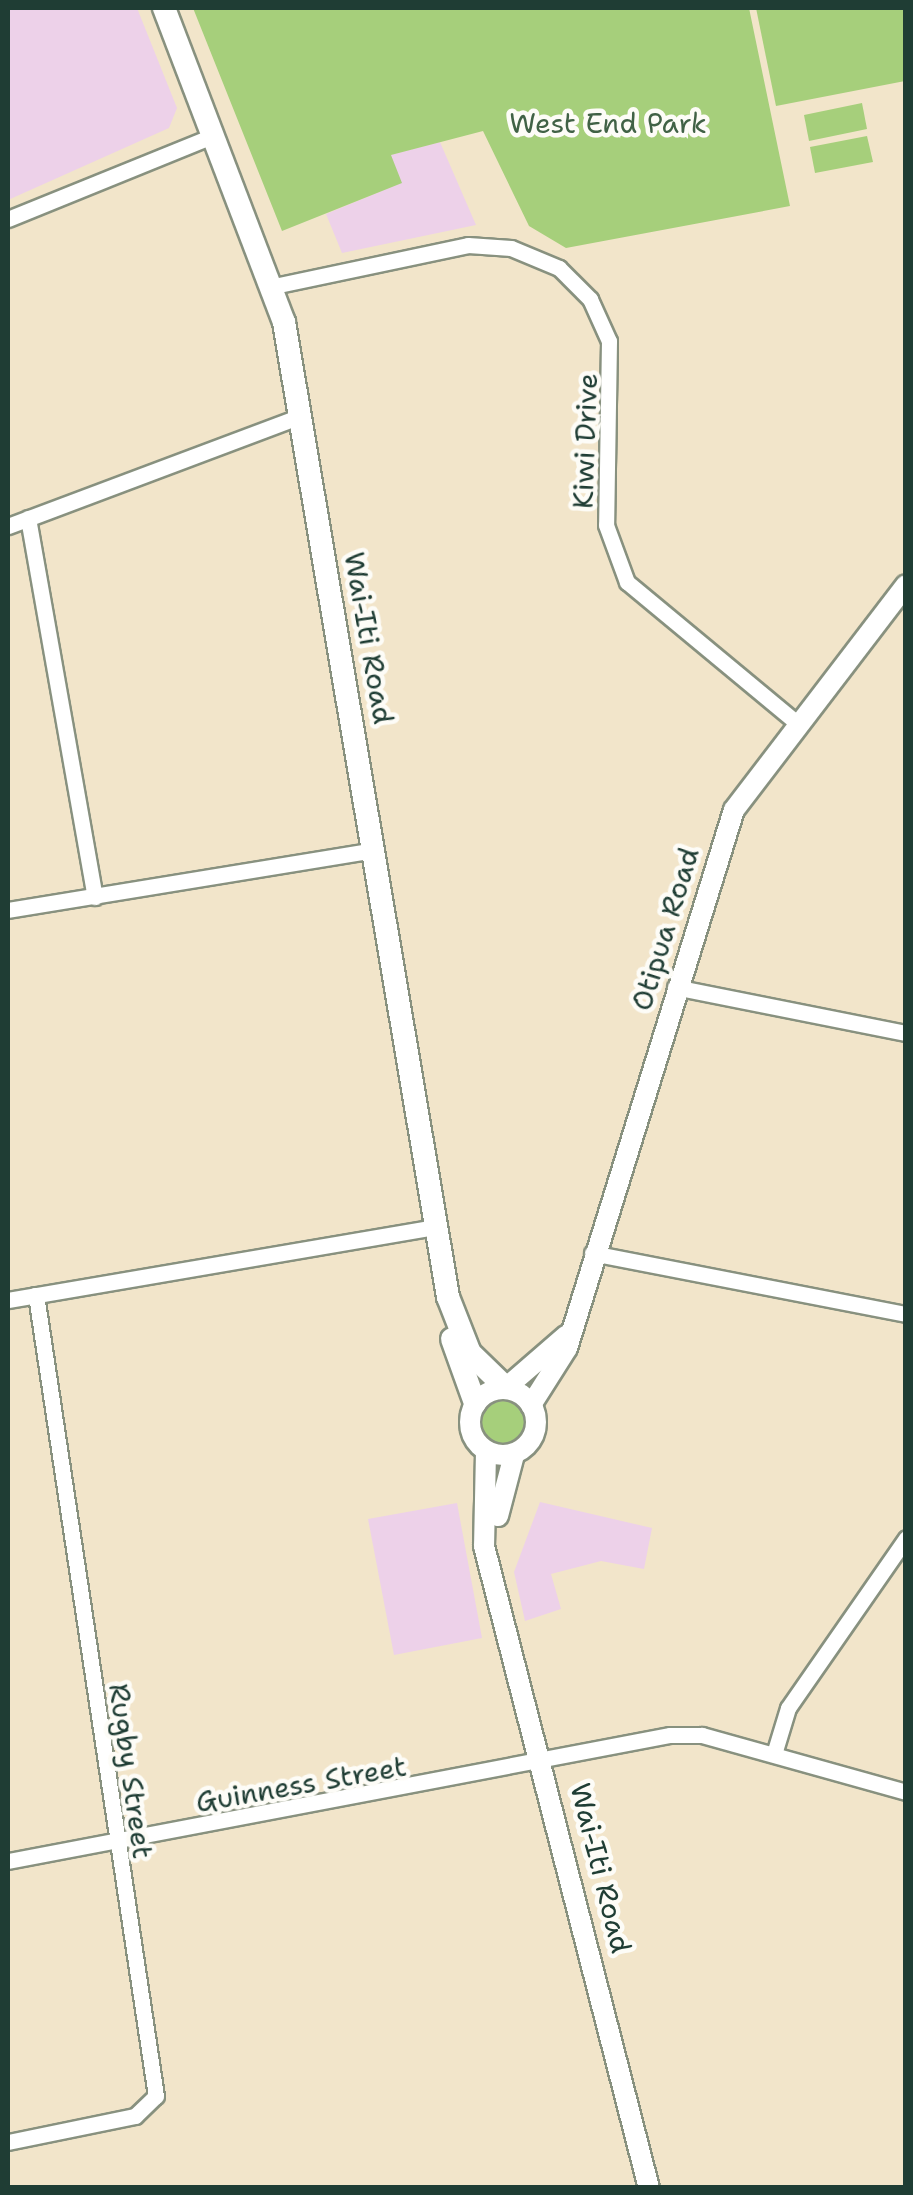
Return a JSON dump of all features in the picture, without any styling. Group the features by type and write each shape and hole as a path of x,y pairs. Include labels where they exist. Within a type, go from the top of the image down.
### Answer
{"main road":[{"name":"Wai-Iti Road","path":"164,8 210,136 274,286 301,416 374,850 448,1297 450,1336 475,1403"},
{"name":"Wai-Iti Road","path":"448,1297 470,1353 505,1385"}],"street":[{"path":"8,219 210,136"},
{"name":"Kiwi Drive","path":"274,286 486,244 558,268 590,300 609,341 606,525 626,582 798,724"},
{"path":"8,526 301,416"},
{"path":"28,518 95,898"},
{"name":"Otipua Road","path":"531,1405 562,1359 566,1335 675,987 734,810 906,585"},
{"path":"8,910 374,850"},
{"path":"675,987 906,1032"},
{"path":"8,1300 436,1227"},
{"path":"592,1254 906,1314"},
{"name":"Rugby Street","path":"8,2142 136,2116 156,2096 36,1295"},
{"path":"505,1385 531,1405 530,1440 514,1456 486,1452 474,1436 475,1403 505,1385 566,1335"},
{"name":"Wai-Iti Road","path":"486,1452 492,1562 650,2188"},
{"name":"Wai-Iti Road","path":"492,1562 514,1456"},
{"path":"774,1754 788,1708 906,1538"},
{"name":"Guinness Street","path":"8,1861 544,1764 670,1735 774,1754 906,1792"}],"shaded area":[{"path":"8,8 137,8 177,108 169,128 8,200"},
{"path":"440,142 476,225 342,253 326,214 401,183 390,155"},
{"path":"540,1502 652,1528 644,1569 601,1561 551,1574 561,1609 525,1621 514,1572"},
{"path":"457,1503 482,1638 394,1655 368,1519"}],"green space":[{"name":"West End Park","path":"193,8 749,8 790,206 566,248 529,226 483,131 391,155 402,183 282,231"},
{"path":"756,8 905,8 905,81 776,106"},
{"path":"862,103 867,129 809,141 804,115"},
{"path":"867,136 873,162 815,173 810,147"},
{"path":"503,1401 518,1408 525,1423 518,1438 503,1445 488,1438 481,1423 488,1408"}]}
